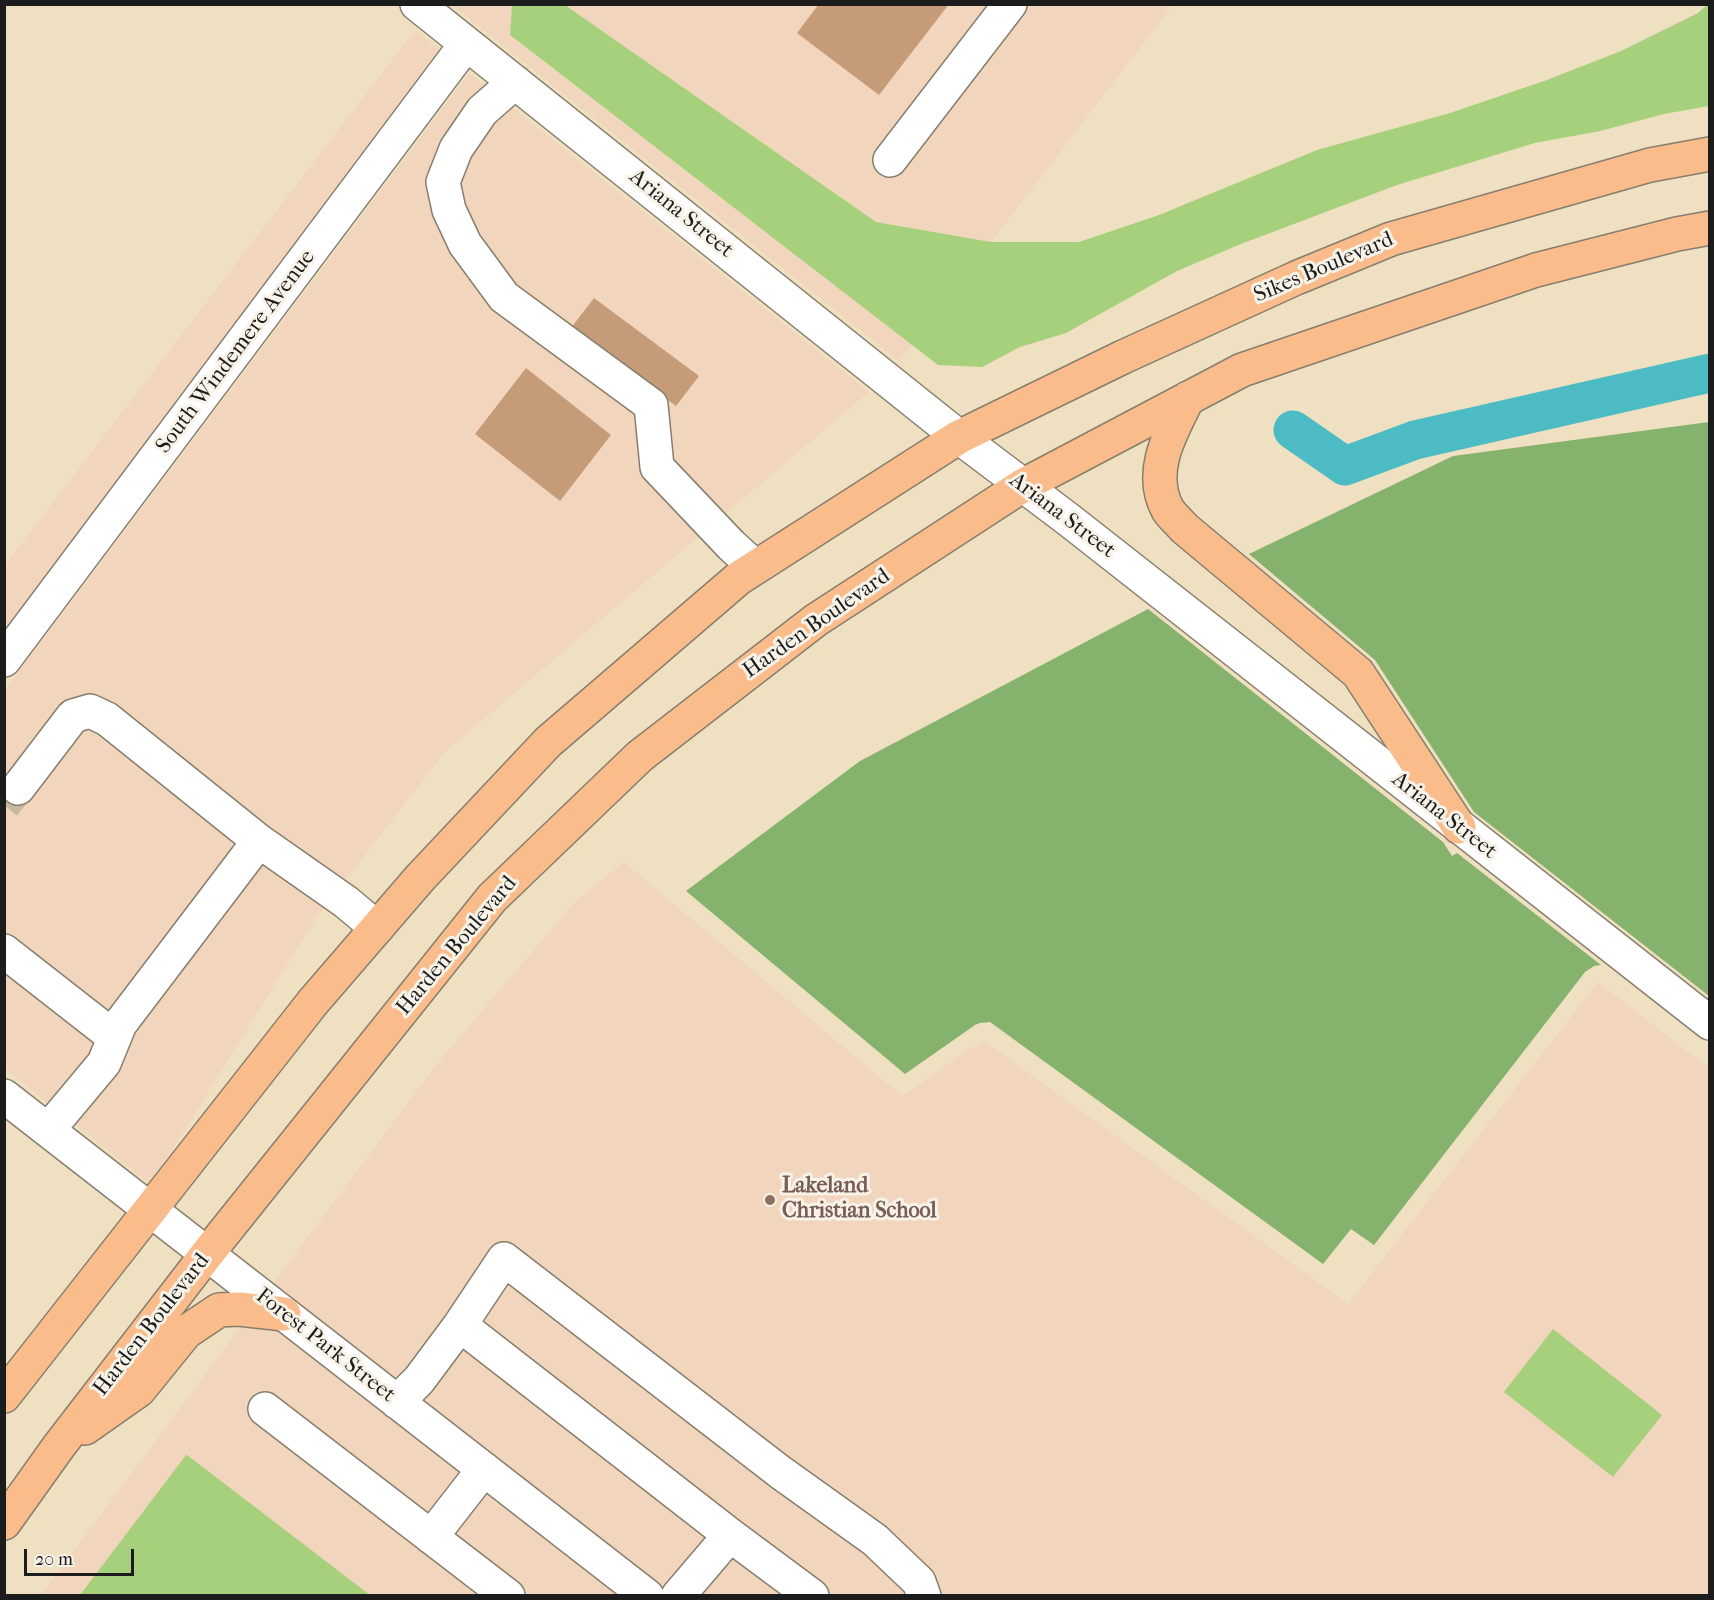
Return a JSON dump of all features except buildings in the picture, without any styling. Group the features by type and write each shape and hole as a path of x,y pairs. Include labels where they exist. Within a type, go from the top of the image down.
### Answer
{"main road":[{"name":"Sikes Boulevard","path":"959,437 1123,357 1296,278 1391,239 1650,165 1710,154"},
{"path":"1022,486 1242,370 1536,270 1677,234 1710,228"},
{"path":"1188,398 1168,438 1161,464 1160,487 1169,511 1184,528 1358,673 1459,827"},
{"path":"4,1396 313,1002 420,878 548,742 739,578 959,437"},
{"name":"Harden Boulevard","path":"4,1523 59,1446 207,1254 492,897 640,756 816,620 1022,486"},
{"path":"59,1446 139,1390 186,1332 219,1310 239,1309 284,1314"}],"street":[{"name":"Ariana Street","path":"417,4 959,437 1069,520 1710,1023"},
{"path":"890,160 1010,4"},
{"name":"South Windemere Avenue","path":"4,660 466,44"},
{"path":"515,82 482,111 456,149 443,182 449,210 465,244 504,297 651,405 657,467 731,545 756,567"},
{"path":"18,788 72,716 90,711 106,719 259,841 346,902 377,928"},
{"path":"48,1130 104,1064 120,1024 259,841"},
{"path":"4,951 114,1037"},
{"name":"Forest Park Street","path":"4,1096 648,1596"},
{"path":"397,1402 419,1380 460,1325 504,1258 780,1472 875,1540 919,1582 924,1596"},
{"path":"460,1325 812,1596"},
{"path":"265,1409 508,1596"},
{"path":"431,1537 484,1469"},
{"path":"678,1596 730,1535"}],"shaded area":[{"path":"452,5 512,5 510,36 912,344 899,361"},
{"path":"565,5 1173,5 991,242 877,222"},
{"path":"415,30 439,49 5,628 5,565"},
{"path":"469,73 869,392 445,752 316,918 171,1152 148,1182 5,1069 4,691"},
{"name":"Lakeland Christian School","path":"624,862 902,1096 983,1040 1348,1304 1598,982 1709,1068 1709,1595 40,1596 436,1065 573,904"}],"green space":[{"path":"1708,4 1710,5 1709,106 1535,143 1397,185 1241,244 1177,271 1066,333 1020,347 982,367 938,365 510,35 512,5 565,5 876,222 991,242 1079,242 1159,215 1317,150 1450,113 1547,80 1621,51 1698,13"},
{"path":"1710,422 1709,996 1474,812 1375,660 1249,554 1453,456"},
{"path":"1148,609 1443,842 1452,856 1457,853 1601,965 1594,966 1585,972 1374,1245 1351,1229 1323,1264 990,1022 975,1025 905,1074 686,891 860,761"},
{"path":"1553,1329 1662,1415 1613,1477 1504,1392"},
{"path":"187,1455 370,1595 80,1595"}],"waterway":[{"path":"1293,430 1345,466 1415,440 1710,373"}],"tunnel":[{"path":"4,805 18,788"}],"place":[{"name":"Lakeland Christian School","path":"770,1200"}]}
